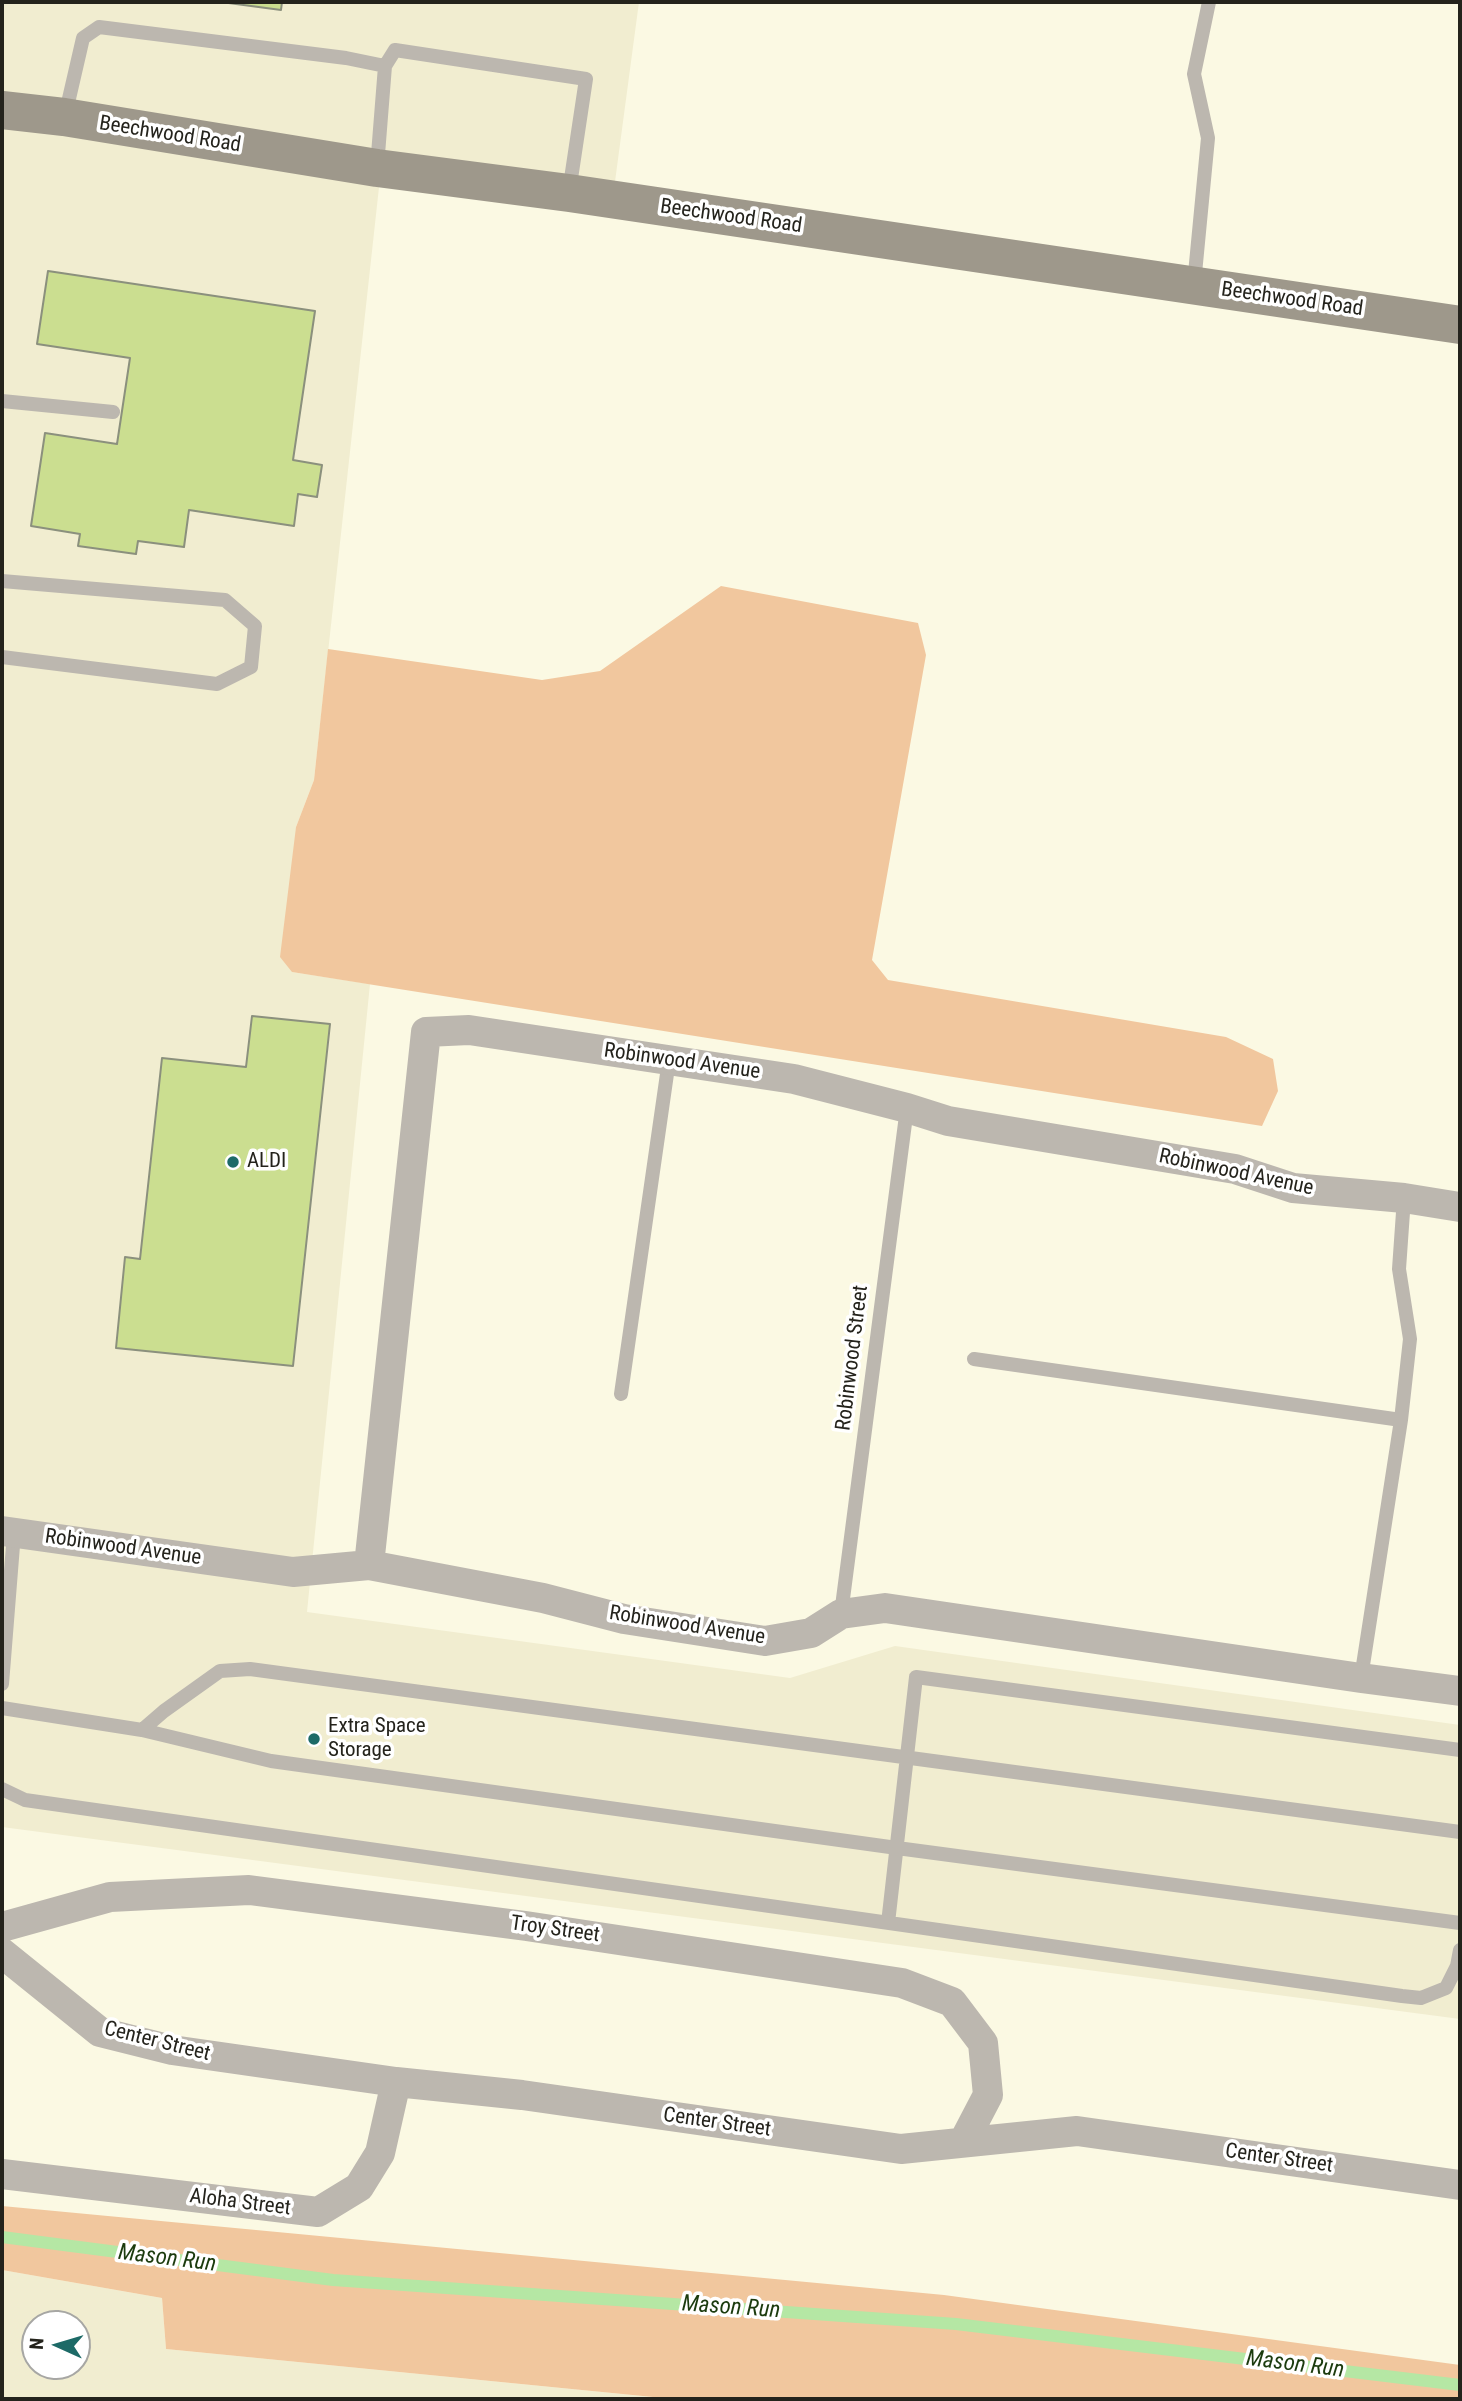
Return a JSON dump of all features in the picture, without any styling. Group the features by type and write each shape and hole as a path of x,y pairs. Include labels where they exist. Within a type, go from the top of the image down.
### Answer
{"street":[{"name":"Beechwood Road","path":"2,110 64,117 377,168 569,193 1460,325"},
{"name":"Robinwood Avenue","path":"369,1565 426,1032 468,1030 794,1079 948,1121 1235,1169 1293,1188 1404,1198 1460,1207"},
{"name":"Robinwood Avenue","path":"8,1532 293,1572 369,1565 542,1598 624,1619 765,1641 811,1633 841,1614 885,1608 1460,1691"},
{"name":"Troy Street","path":"2,1927 110,1896 249,1890 526,1926 902,1983 952,2002 983,2043 988,2095 964,2141"},
{"name":"Center Street","path":"2,1953 100,2032 172,2050 396,2082 522,2095 901,2149 1077,2131 1460,2185"},
{"name":"Aloha Street","path":"2,2174 318,2212 359,2187 380,2153 396,2082"}],"lane":[{"path":"1194,286 1208,138 1194,75 1209,2"},
{"path":"64,117 83,38 99,27 346,58 385,66"},
{"path":"377,168 385,66 395,50 586,79 569,193"},
{"path":"2,401 113,412"},
{"path":"2,581 225,600 255,626 251,667 218,684 2,657"},
{"path":"621,1394 669,1060"},
{"name":"Robinwood Street","path":"841,1614 907,1108"},
{"path":"1361,1678 1401,1420 1410,1339 1399,1269 1404,1198"},
{"path":"974,1359 1401,1420"},
{"path":"2,1684 8,1532"},
{"path":"142,1730 220,1671 250,1669 1460,1832"},
{"path":"888,1923 916,1677 1460,1751"},
{"path":"2,1708 142,1730 271,1761 1460,1923"},
{"path":"2,1789 25,1800 1421,1998 1446,1988 1457,1966 1460,1950"}],"shaded area":[{"path":"2,2 639,2 612,204 381,169 314,780 296,827 292,972 370,984 307,1612 790,1678 895,1646 1460,1725 1460,2019 2,1827"},
{"path":"721,586 918,623 926,655 872,960 888,980 1226,1037 1273,1059 1278,1091 1262,1126 292,972 280,957 296,827 314,780 328,649 542,680 600,671"},
{"path":"2,2206 944,2295 1460,2365 1460,2399 673,2399 166,2349 162,2298 2,2270"},
{"path":"2,2270 162,2298 166,2349 673,2399 2,2399"}],"building":[{"path":"221,2 282,2 281,10"},
{"path":"48,271 315,311 293,460 322,465 317,497 298,494 294,526 189,510 184,547 138,541 136,554 78,546 80,534 31,526 45,433 117,444 130,358 37,344"},
{"name":"ALDI","path":"252,1016 330,1024 293,1366 116,1348 125,1257 140,1259 162,1058 246,1067"}],"waterway":[{"name":"Mason Run","path":"2,2237 333,2280 956,2324 1460,2385"}],"place":[{"name":"ALDI","path":"233,1162"},
{"name":"Extra Space Storage","path":"314,1739"}]}
